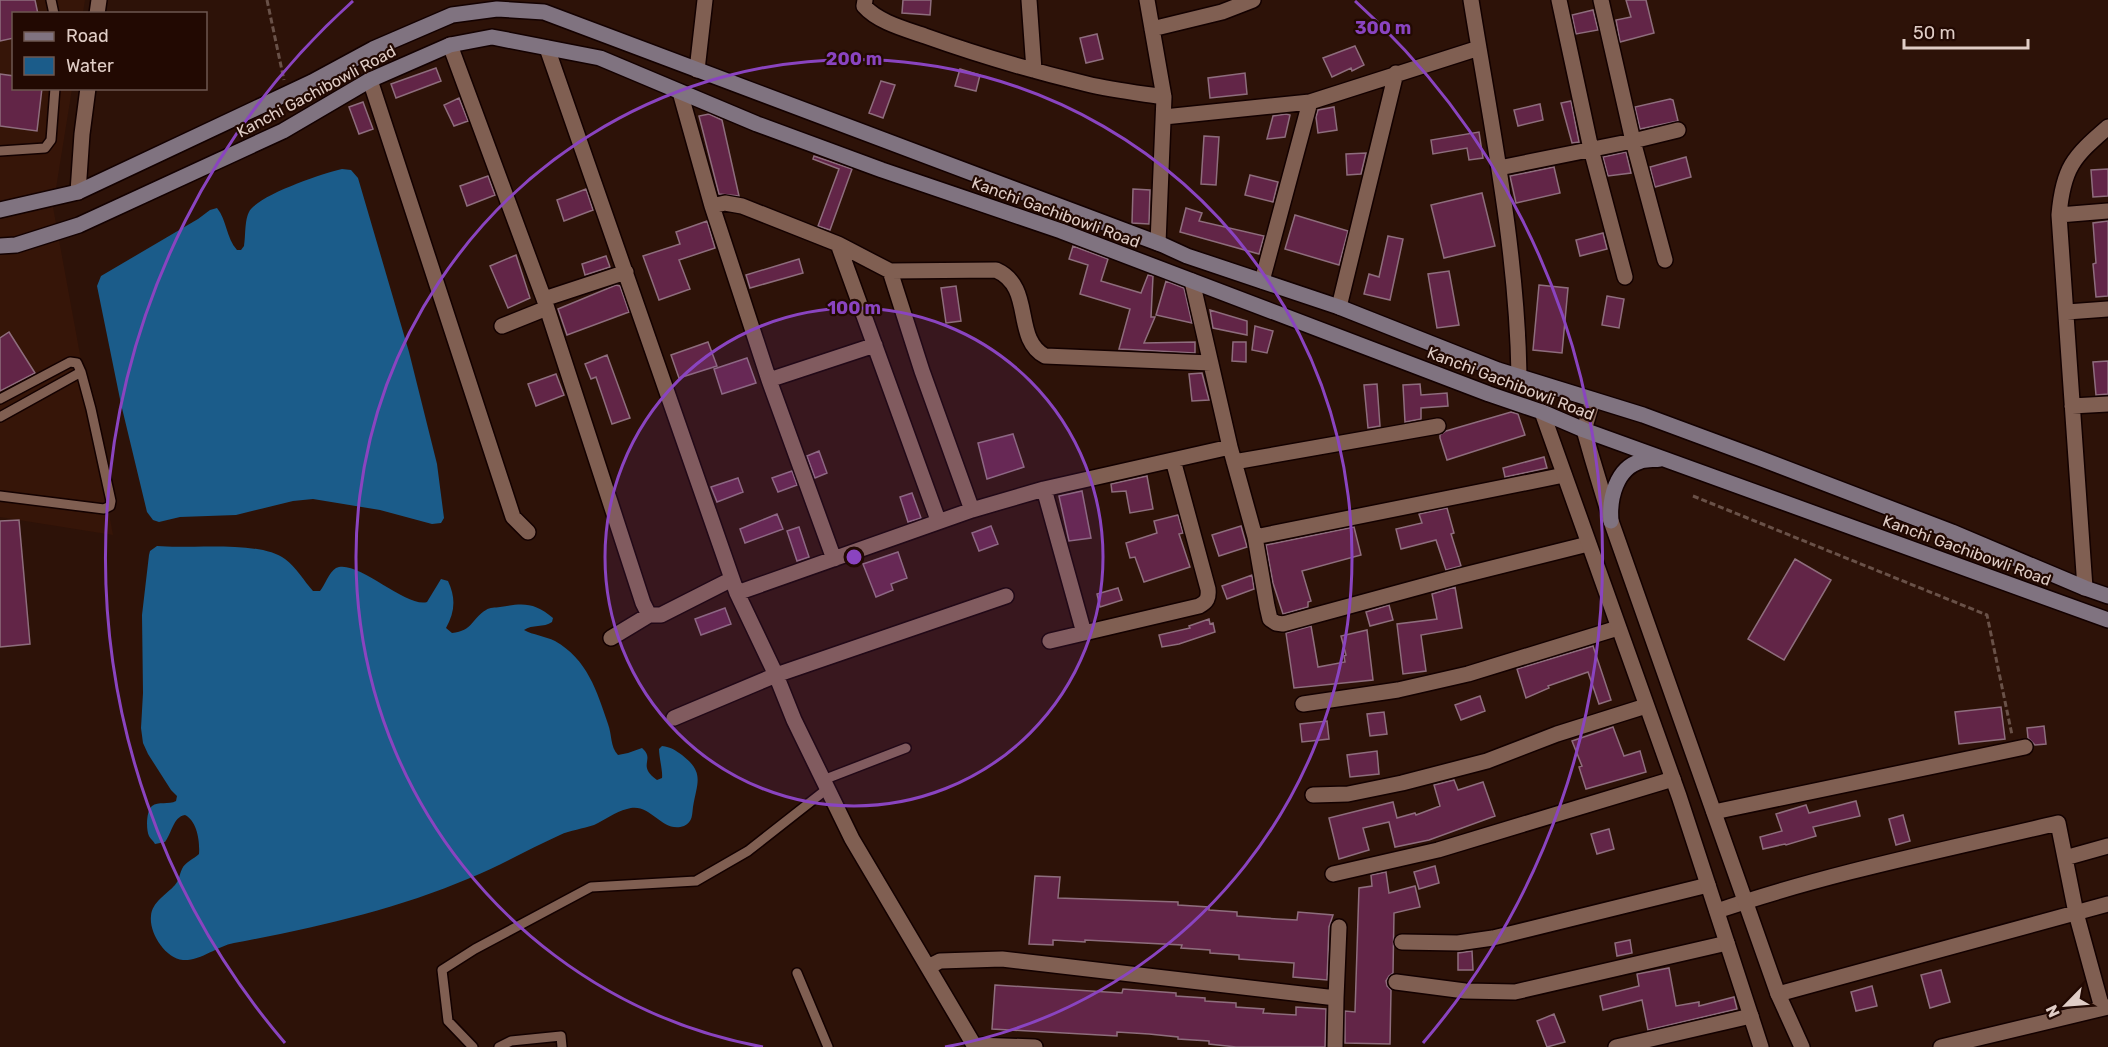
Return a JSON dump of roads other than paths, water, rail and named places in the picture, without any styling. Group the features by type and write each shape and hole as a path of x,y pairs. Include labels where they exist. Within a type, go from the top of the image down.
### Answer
{"main road":[{"name":"Kanchi Gachibowli Road","path":"0,210 78,192 312,82 373,49 452,15 538,6 544,12 1158,243 1186,256 1339,307 1498,370 1643,415 1780,466 1952,532 2108,596"},
{"name":"Kanchi Gachibowli Road","path":"0,246 16,245 79,225 283,131 370,80 450,45 492,37 600,58 757,124 882,170 1061,231 1489,394 1542,412 1584,430 2108,620"},
{"path":"1489,394 1498,370"},
{"path":"1611,521 1610,506 1614,489 1625,471 1640,461 1663,459"}],"street":[{"path":"697,70 705,0"},
{"path":"865,0 864,6 869,12 900,27 1034,70 1087,84 1164,97"},
{"path":"1029,0 1034,70"},
{"path":"1147,0 1164,97 1158,243"},
{"path":"1152,29 1222,12 1253,0"},
{"path":"1471,0 1499,168 1518,326 1518,375"},
{"path":"1559,0 1591,149 1625,277"},
{"path":"1602,0 1633,141 1665,260"},
{"path":"450,45 545,304 643,603 650,615"},
{"path":"546,48 735,586 825,784 852,839 974,1046 1035,1047"},
{"path":"1164,117 1310,102 1479,48"},
{"path":"1339,307 1396,73"},
{"path":"370,80 513,517 528,532"},
{"path":"78,192 88,90"},
{"path":"680,92 712,206 769,380 834,559"},
{"path":"1262,281 1310,102"},
{"path":"2085,588 2059,215 2061,188 2067,171 2078,155 2108,127"},
{"path":"1499,168 1633,141 1678,129"},
{"path":"712,206 725,203 742,206 838,244 890,271 996,270 1007,275 1015,284 1030,341 1035,350 1045,356 1211,363"},
{"path":"2059,215 2108,212"},
{"path":"838,244 938,520"},
{"path":"890,271 922,371 972,510"},
{"path":"501,326 545,304 626,272"},
{"path":"1192,281 1232,454 1255,537 1270,619 1276,623 1283,624 1588,544"},
{"path":"2067,312 2108,309"},
{"path":"769,380 875,345"},
{"path":"1593,400 1584,430 1611,521 1778,994 1802,1047"},
{"path":"2072,406 2108,404"},
{"path":"1542,412 1673,779 1761,1047"},
{"path":"611,638 650,615 661,615 735,586 834,559 938,520 1044,489 1173,460 1438,426"},
{"path":"1050,641 1198,606 1209,597 1173,460"},
{"path":"1255,537 1564,475"},
{"path":"1044,489 1084,633"},
{"path":"674,718 776,675 1006,596"},
{"path":"1303,704 1398,690 1468,674 1618,628"},
{"path":"1313,795 1348,794 1487,761 1557,734 1646,706"},
{"path":"1714,812 2020,748"},
{"path":"1333,874 1404,859 1673,779"},
{"path":"1717,911 1894,862 2058,824 2076,913 2105,1007 1941,1047"},
{"path":"2065,858 2108,846"},
{"path":"1402,942 1458,943 1493,938 1708,885"},
{"path":"1778,994 2108,904"},
{"path":"1335,1047 1339,927"},
{"path":"1396,982 1465,991 1515,992 1728,943"},
{"path":"928,967 939,961 1002,959 1336,998"},
{"path":"1616,1047 1751,1016"}],"lane":[{"path":"0,151 45,148 51,140 56,90"},
{"path":"0,399 70,362 77,363 111,501 110,506 104,509 0,496"},
{"path":"0,417 81,372"},
{"path":"473,1047 448,1021 442,970 475,949 591,887 696,881 748,851 825,784 906,748"},
{"path":"797,974 828,1047"},
{"path":"499,1047 512,1041 561,1036 562,1047"}],"water":[{"path":"342,169 351,170 358,178 409,352 437,464 444,518 441,523 432,524 380,510 313,499 293,501 236,515 180,517 159,522 153,520 147,512 121,404 97,286 101,276 210,210 217,208 233,245 237,250 241,250 244,246 249,212 258,203 294,185"},
{"path":"157,546 242,547 273,553 289,562 313,591 320,591 336,568 345,567 356,570 418,602 427,602 441,579 448,581 453,605 446,628 452,633 464,630 489,608 528,605 540,609 553,618 552,622 524,630 555,641 566,648 583,666 600,700 618,755 642,748 646,752 648,770 657,780 662,778 659,749 662,746 677,752 694,767 698,778 691,820 684,826 669,826 643,809 627,809 594,825 560,835 481,873 413,900 324,924 228,945 190,960 170,955 164,950 153,930 152,911 177,883 187,862 199,854 199,843 195,827 185,815 175,822 165,842 155,844 149,837 147,829 150,808 157,804 176,801 177,796 148,754 143,743 141,728 142,615 149,555 150,551"}]}
